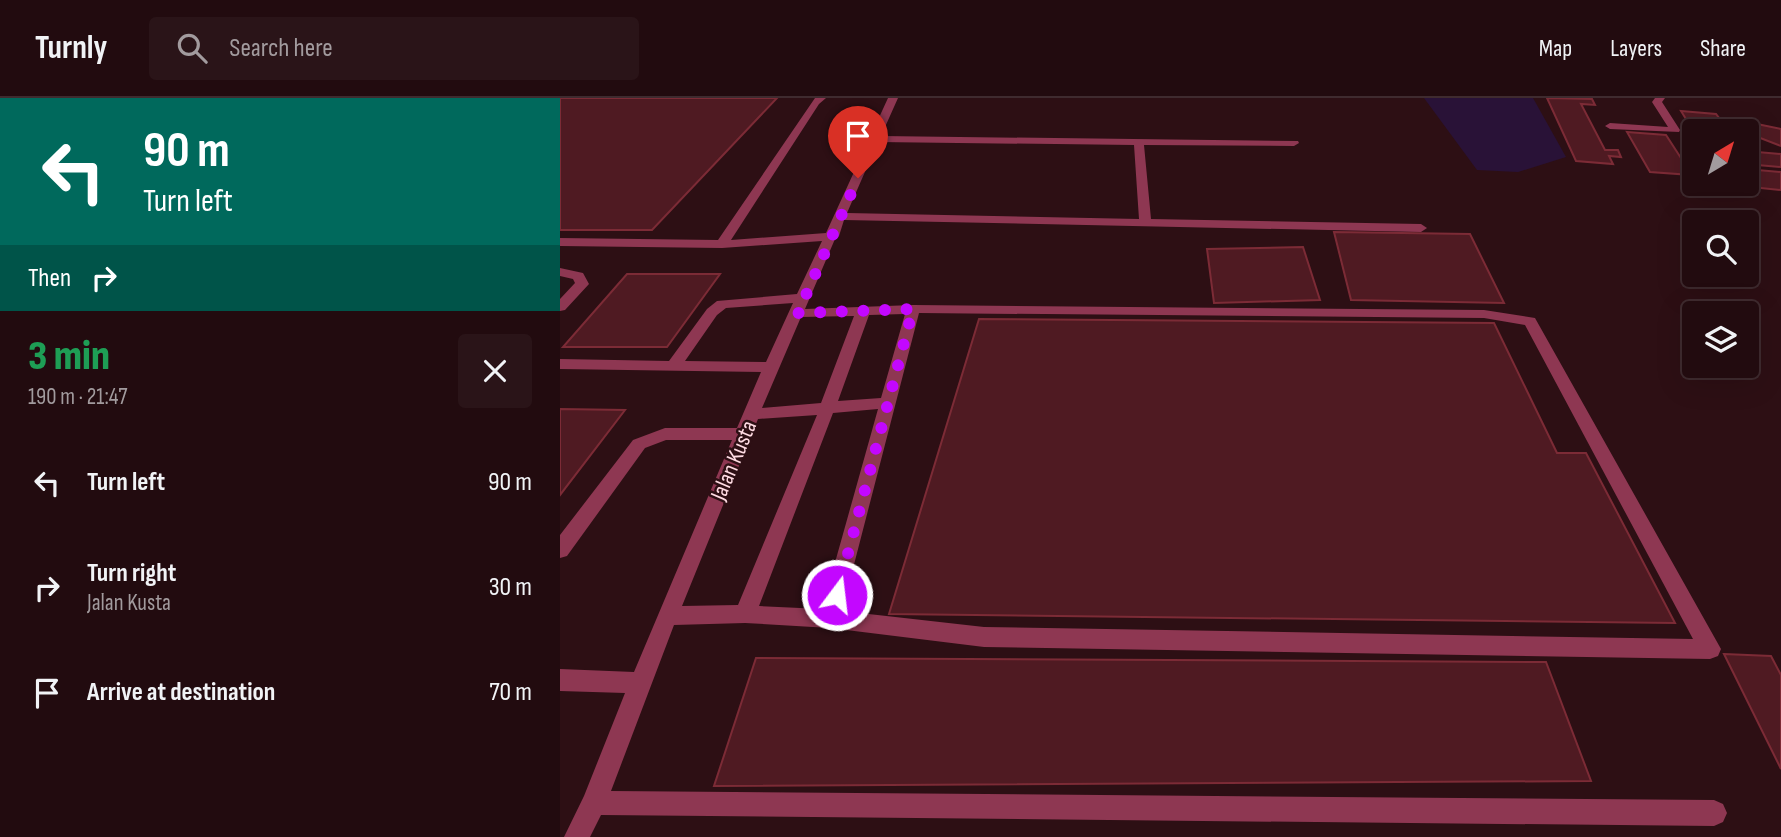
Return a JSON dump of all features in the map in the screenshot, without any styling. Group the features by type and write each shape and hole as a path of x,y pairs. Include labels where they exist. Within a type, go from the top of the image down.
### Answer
{"street":[{"path":"722,244 815,102 821,98"},
{"name":"Jalan Kusta","path":"581,834 640,683 771,368 833,236 893,98"},
{"path":"1610,126 1675,130 1657,102 1660,98"},
{"path":"876,139 1294,142"},
{"path":"1139,142 1145,223"},
{"path":"841,216 1421,228"},
{"path":"560,242 722,244 833,236"},
{"path":"560,272 578,276 582,284 560,307"},
{"path":"668,616 745,614 830,619 984,637 1710,649 1530,321 1484,314 913,309 863,311 801,305 722,304 712,312 673,366"},
{"path":"830,619 913,309"},
{"path":"745,614 863,311"},
{"path":"560,364 771,368"},
{"path":"753,414 889,403"},
{"path":"560,550 639,444 665,434 745,433"},
{"path":"560,680 640,683"},
{"path":"594,803 1714,813"}],"shaded area":[{"path":"1424,98 1533,98 1566,157 1518,172 1477,170"}],"building":[{"path":"560,98 777,98 652,230 560,230"},
{"path":"1547,98 1592,99 1595,105 1581,104 1605,150 1618,150 1621,157 1609,156 1613,164 1576,161"},
{"path":"1681,111 1716,114 1720,119 1686,119"},
{"path":"1759,124 1781,129 1781,146 1759,138"},
{"path":"1627,132 1666,135 1682,160 1682,174 1650,172"},
{"path":"1759,152 1781,154 1781,167 1759,165"},
{"path":"1759,170 1781,172 1781,190 1759,188"},
{"path":"1334,232 1470,234 1504,303 1351,300"},
{"path":"1303,247 1320,300 1214,303 1207,249"},
{"path":"627,274 720,274 667,347 563,347"},
{"path":"979,319 1494,323 1557,453 1586,453 1675,623 889,614"},
{"path":"560,409 625,410 560,495"},
{"path":"1724,654 1771,656 1781,675 1781,769"},
{"path":"756,658 1546,662 1591,781 714,786"}],"route":[{"path":"837,595 913,309 798,313 858,178"}]}
